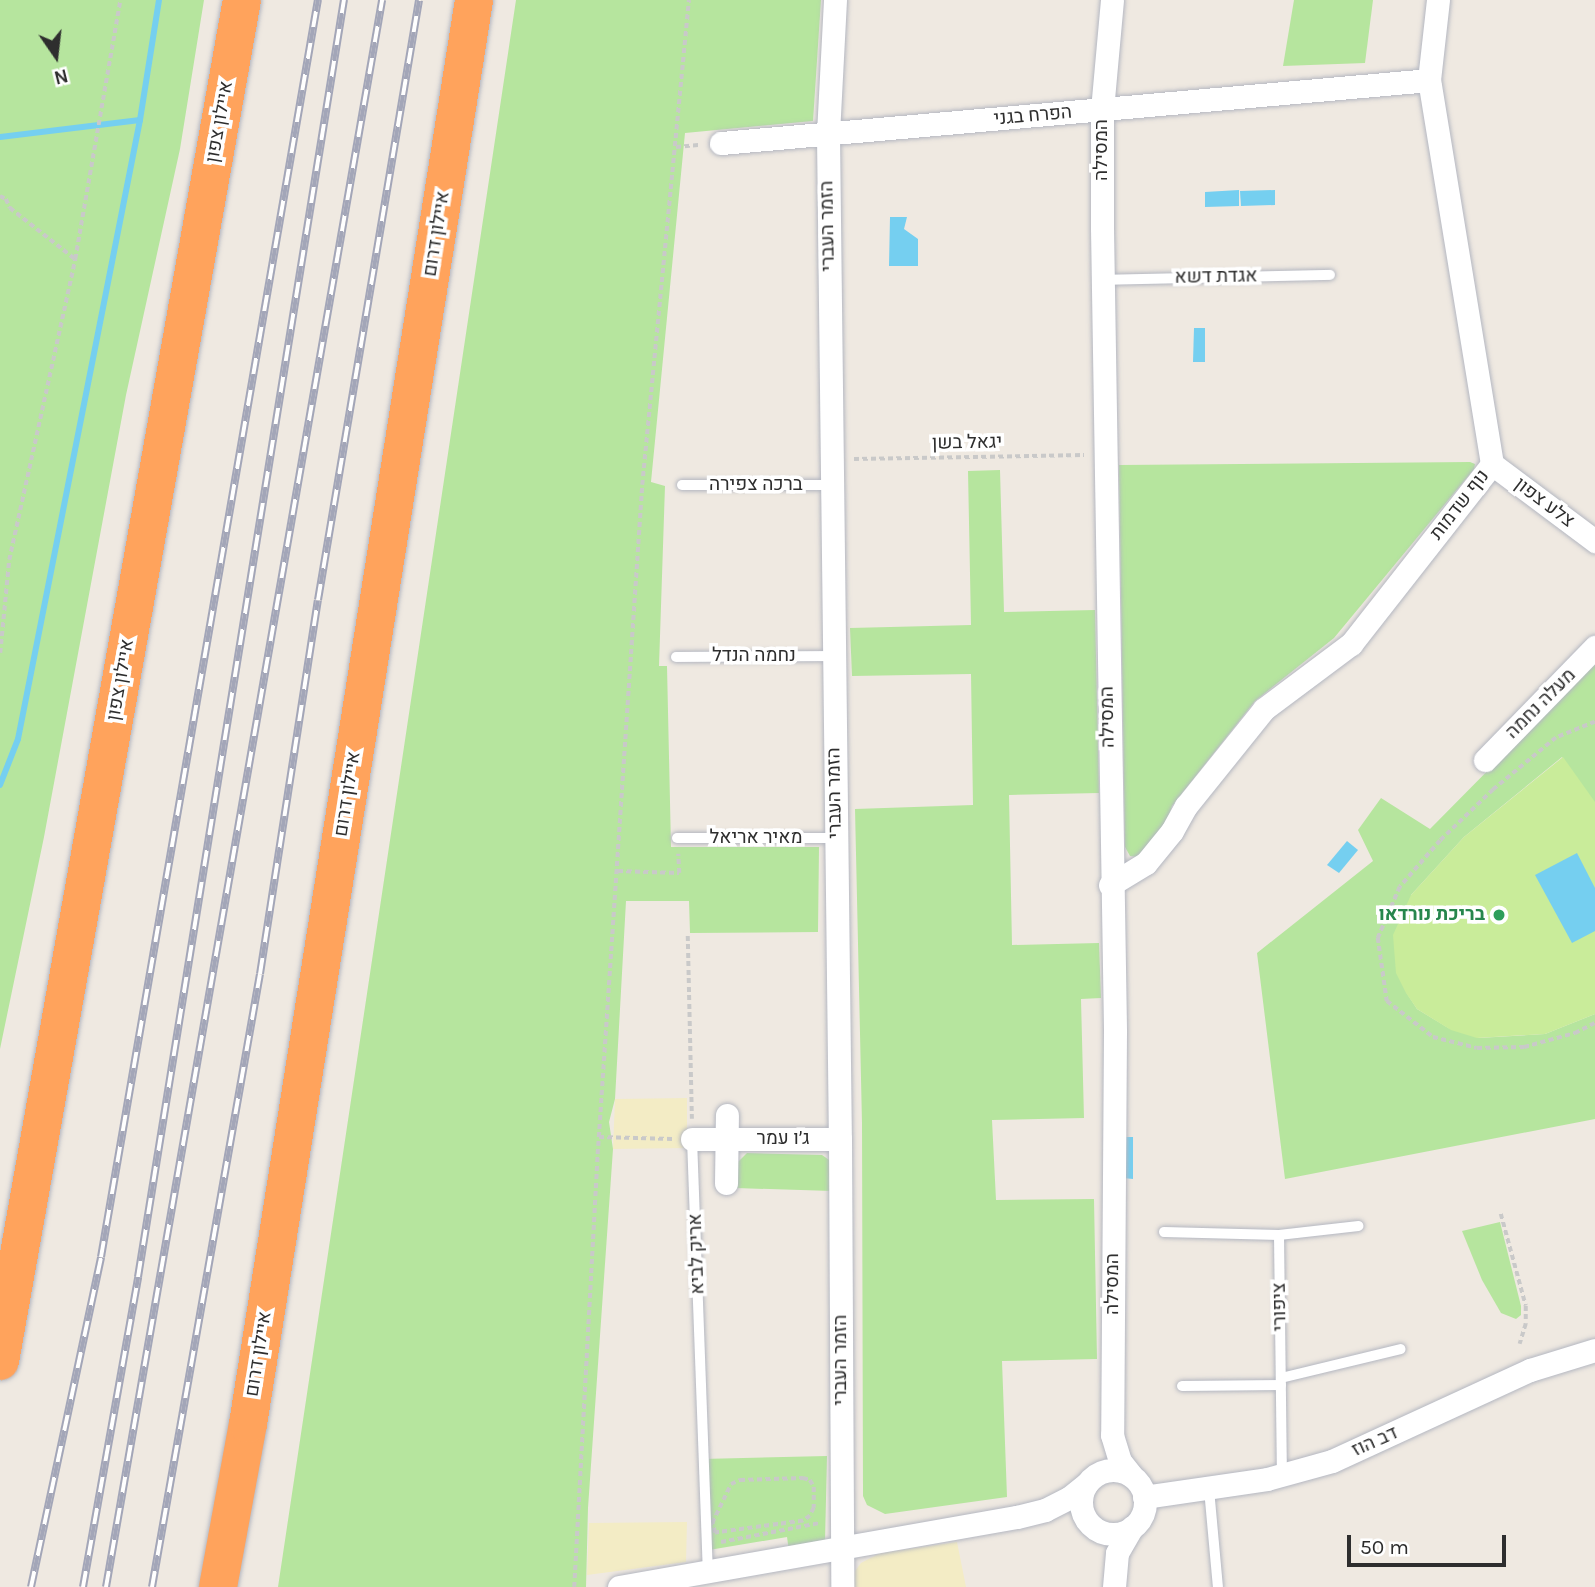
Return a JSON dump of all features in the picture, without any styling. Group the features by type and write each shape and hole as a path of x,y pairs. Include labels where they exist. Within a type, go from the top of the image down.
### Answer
{"highway":[{"name":"איילון צפון","path":"0,1361 242,0"},
{"name":"איילון דרום","path":"218,1587 248,1424 474,0"},
{"path":"0,1306 50,1081"},
{"path":"226,1587 248,1424"}],"street":[{"name":"הזמר העברי","path":"835,0 828,135 832,656 840,1139 842,1587"},
{"name":"המסילה","path":"1090,1480 1103,1463 1112,1435 1115,1032 1110,886 1102,110 1112,0"},
{"name":"נוף שדמות","path":"1110,886 1146,863 1172,831 1186,806 1264,709 1351,644 1492,464 1430,80 1438,0"},
{"name":"הפרח בגני","path":"721,143 1430,80"},
{"name":"צלע צפון","path":"1492,464 1595,541"},
{"name":"מעלה נחמה","path":"1485,760 1595,647"},
{"path":"726,1184 727,1115"},
{"name":"ג׳ו עמר","path":"692,1139 840,1139"},
{"name":"דב הוז","path":"1144,1497 1282,1476 1332,1461 1530,1370 1595,1350"},
{"name":"המסילה","path":"1112,1435 1120,1461 1131,1475"},
{"path":"619,1587 1017,1517 1045,1510 1069,1498 1090,1480 1112,1470 1131,1475 1138,1482 1144,1497 1144,1510 1117,1553 1114,1582"},
{"path":"1090,1480 1080,1503 1093,1527 1114,1582"},
{"path":"1017,1517 1070,1518 1113,1534 1132,1527"}],"lane":[{"name":"אגדת דשא","path":"1102,280 1331,275"},
{"name":"ברכה צפירה","path":"682,485 831,485"},
{"name":"נחמה הנדל","path":"676,657 832,656"},
{"name":"מאיר אריאל","path":"677,838 836,838"},
{"name":"אריק לביא","path":"692,1139 708,1572"},
{"path":"1164,1232 1279,1236 1358,1226"},
{"name":"ציפורי","path":"1279,1236 1282,1476"},
{"path":"1182,1386 1281,1382 1401,1349"},
{"path":"1209,1489 1218,1587"}],"path":[{"path":"0,653 9,561 75,259 120,0"},
{"path":"574,1587 599,1138 642,485 689,0"},
{"path":"0,196 6,199 10,208 75,259"},
{"name":"יגאל בשן","path":"831,459 1104,454"},
{"path":"1595,722 1556,738 1493,790 1440,841 1400,887 1378,938 1387,1001 1433,1037 1477,1048 1524,1046 1575,1033 1595,1023"},
{"path":"618,871 678,873 677,838"},
{"path":"599,1138 692,1139 688,936"},
{"path":"1501,1214 1526,1306 1526,1324 1520,1344"},
{"path":"803,1478 810,1480 814,1487 814,1508 810,1516 803,1521 718,1534 712,1528 727,1488 740,1480 803,1478"},
{"path":"708,1547 828,1521"}],"green space":[{"path":"0,0 204,0 180,149 126,395 44,837 0,1049"},
{"path":"516,0 821,0 813,121 685,133 651,482 665,486 659,666 667,666 671,847 819,847 818,932 690,933 689,901 626,901 615,1099 609,1122 613,1149 588,1508 586,1587 278,1587"},
{"path":"1294,0 1373,0 1365,63 1283,66"},
{"path":"1475,464 1474,469 1334,638 1255,701 1172,806 1164,830 1138,857 1130,856 1125,847 1119,465"},
{"path":"1000,470 1004,612 1095,610 1099,793 1009,795 1012,945 1099,943 1101,998 1081,999 1084,1118 992,1120 996,1200 1094,1199 1097,1359 1002,1361 1007,1497 885,1514 867,1505 863,1496 862,1123 855,809 973,805 971,674 852,676 850,628 971,625 968,471"},
{"path":"1595,662 1595,802 1593,804 1562,757 1464,837 1411,895 1478,1038 1545,1034 1595,1014 1595,1119 1285,1179 1257,953 1373,861 1358,830 1381,798 1430,829","holes":["1406,992 1450,1029 1417,1009"]},
{"name":"בריכת נורדאו","path":"1563,757 1595,802 1595,1014 1545,1034 1477,1038 1451,1030 1417,1009 1406,993 1396,973 1393,935 1411,895 1464,837"},
{"path":"747,1153 822,1155 832,1162 832,1191 736,1188 736,1164"},
{"path":"1500,1222 1521,1306 1521,1315 1516,1319 1501,1313 1482,1280 1462,1231"},
{"path":"827,1456 825,1542 789,1551 787,1537 703,1551 702,1459"}],"sand":[{"path":"687,1098 687,1148 613,1149 615,1099"},
{"path":"687,1522 686,1562 587,1575 589,1523"},
{"path":"957,1542 966,1587 851,1587 852,1575 861,1563 880,1553"}],"water":[{"path":"1239,190 1239,206 1205,207 1205,192"},
{"path":"1275,190 1275,205 1241,206 1240,191"},
{"path":"890,217 907,217 904,229 918,239 918,266 889,266"},
{"path":"1194,328 1205,328 1205,362 1193,362"},
{"path":"1347,841 1358,850 1339,873 1327,865"},
{"path":"1577,853 1595,888 1595,931 1572,943 1535,875"},
{"path":"1124,1137 1133,1137 1133,1179 1123,1178"}],"waterway":[{"path":"0,785 18,739 140,120 159,0"},
{"path":"0,137 140,120"}],"railway":[{"path":"31,1587 101,1257 318,0"},
{"path":"83,1587 138,1277 344,0"},
{"path":"106,1587 382,0"},
{"path":"152,1587 260,974 318,600 419,0"}],"place":[{"name":"בריכת נורדאו","path":"1499,915"}]}
